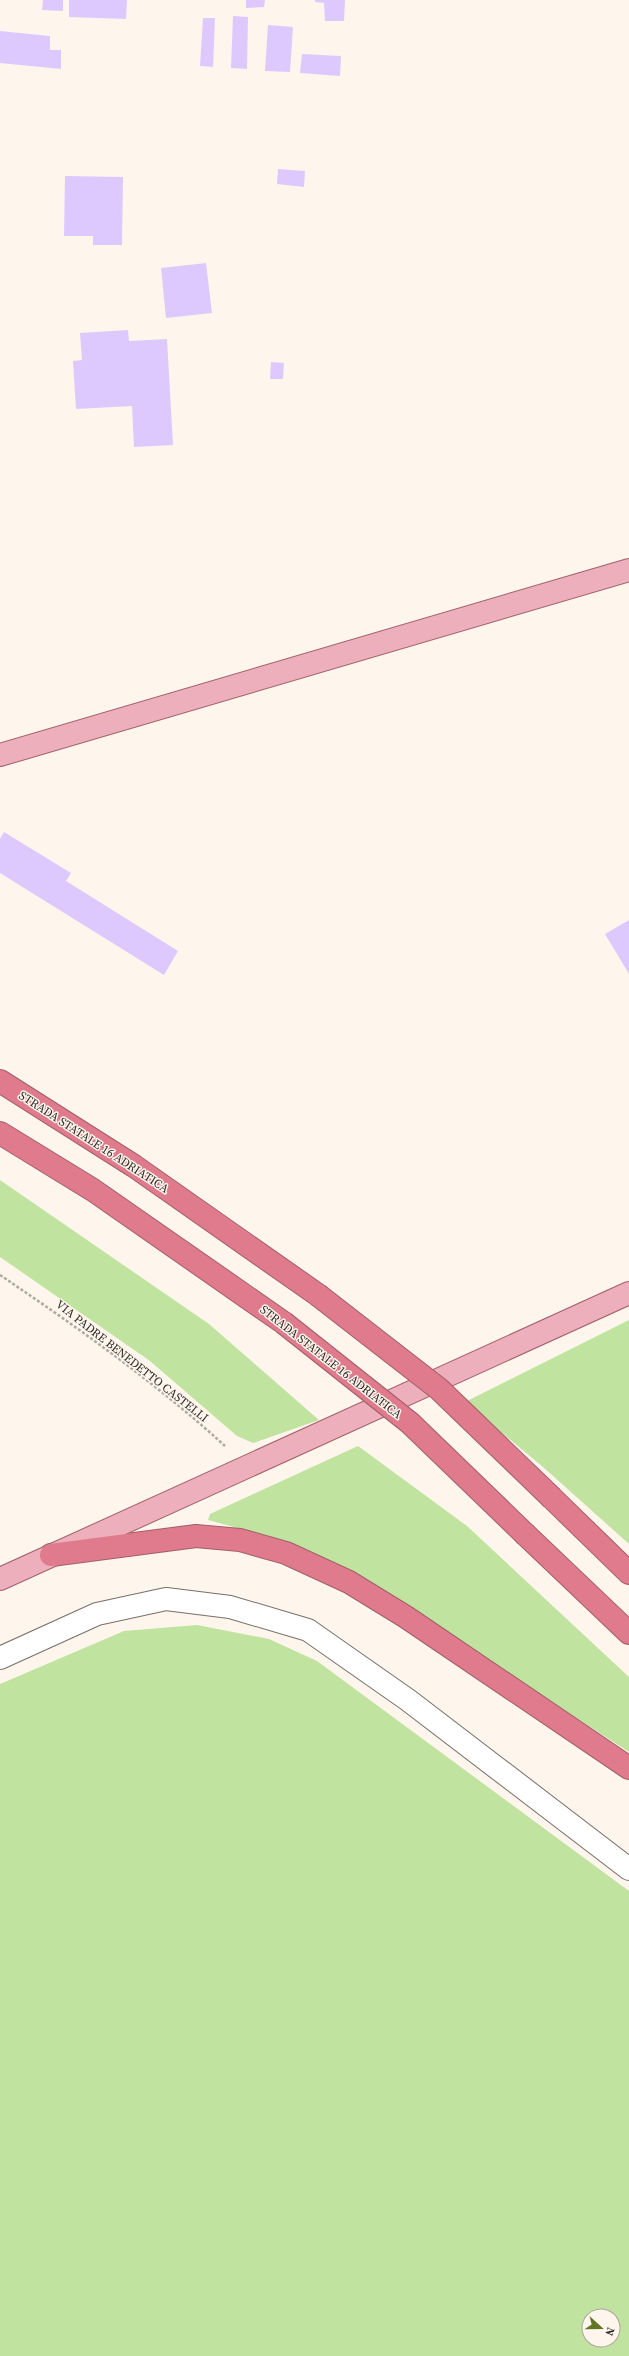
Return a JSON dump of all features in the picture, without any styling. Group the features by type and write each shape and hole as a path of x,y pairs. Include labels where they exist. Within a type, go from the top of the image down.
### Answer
{"highway":[{"name":"STRADA STATALE 16 ADRIATICA","path":"0,1081 134,1166 318,1295 439,1389 629,1572"},
{"name":"STRADA STATALE 16 ADRIATICA","path":"0,1133 93,1190 284,1323 410,1423 629,1633"},
{"path":"51,1555 196,1536 240,1540 286,1553 349,1582 406,1617 629,1768"}],"main road":[{"path":"0,755 629,570"},
{"path":"0,1579 629,1293"}],"street":[{"path":"0,1658 97,1614 166,1599 230,1607 308,1630 408,1700 629,1869"}],"path":[{"name":"VIA PADRE BENEDETTO CASTELLI","path":"0,1275 57,1314 198,1422 247,1467"}],"green space":[{"path":"0,1180 209,1324 319,1420 253,1443 237,1436 150,1361 0,1257"},
{"path":"629,1320 629,1544 543,1467 465,1402"},
{"path":"358,1446 467,1526 629,1677 629,1752 343,1567 286,1541 208,1520 210,1514"},
{"path":"197,1625 269,1639 317,1661 629,1891 629,2356 0,2356 0,1684 124,1631"}],"building":[{"path":"43,0 63,0 63,11 42,10"},
{"path":"69,0 127,0 126,19 69,17"},
{"path":"246,0 265,0 264,7 246,8"},
{"path":"315,0 345,0 344,21 325,21 324,3 315,2"},
{"path":"233,16 248,17 247,69 231,68"},
{"path":"203,18 215,18 213,67 200,66"},
{"path":"268,25 293,27 290,72 265,71"},
{"path":"0,31 50,36 50,50 61,50 61,69 0,63"},
{"path":"302,54 341,56 340,76 300,73"},
{"path":"278,169 305,171 304,187 277,184"},
{"path":"65,176 123,177 122,245 93,245 93,236 64,236"},
{"path":"206,263 212,313 166,318 161,268"},
{"path":"128,330 129,341 167,339 173,445 134,447 132,406 76,409 73,361 82,360 80,333"},
{"path":"271,362 284,363 283,379 270,379"},
{"path":"4,832 71,873 66,881 178,951 164,975 0,873 0,839"},
{"path":"629,920 629,974 605,934"}]}
